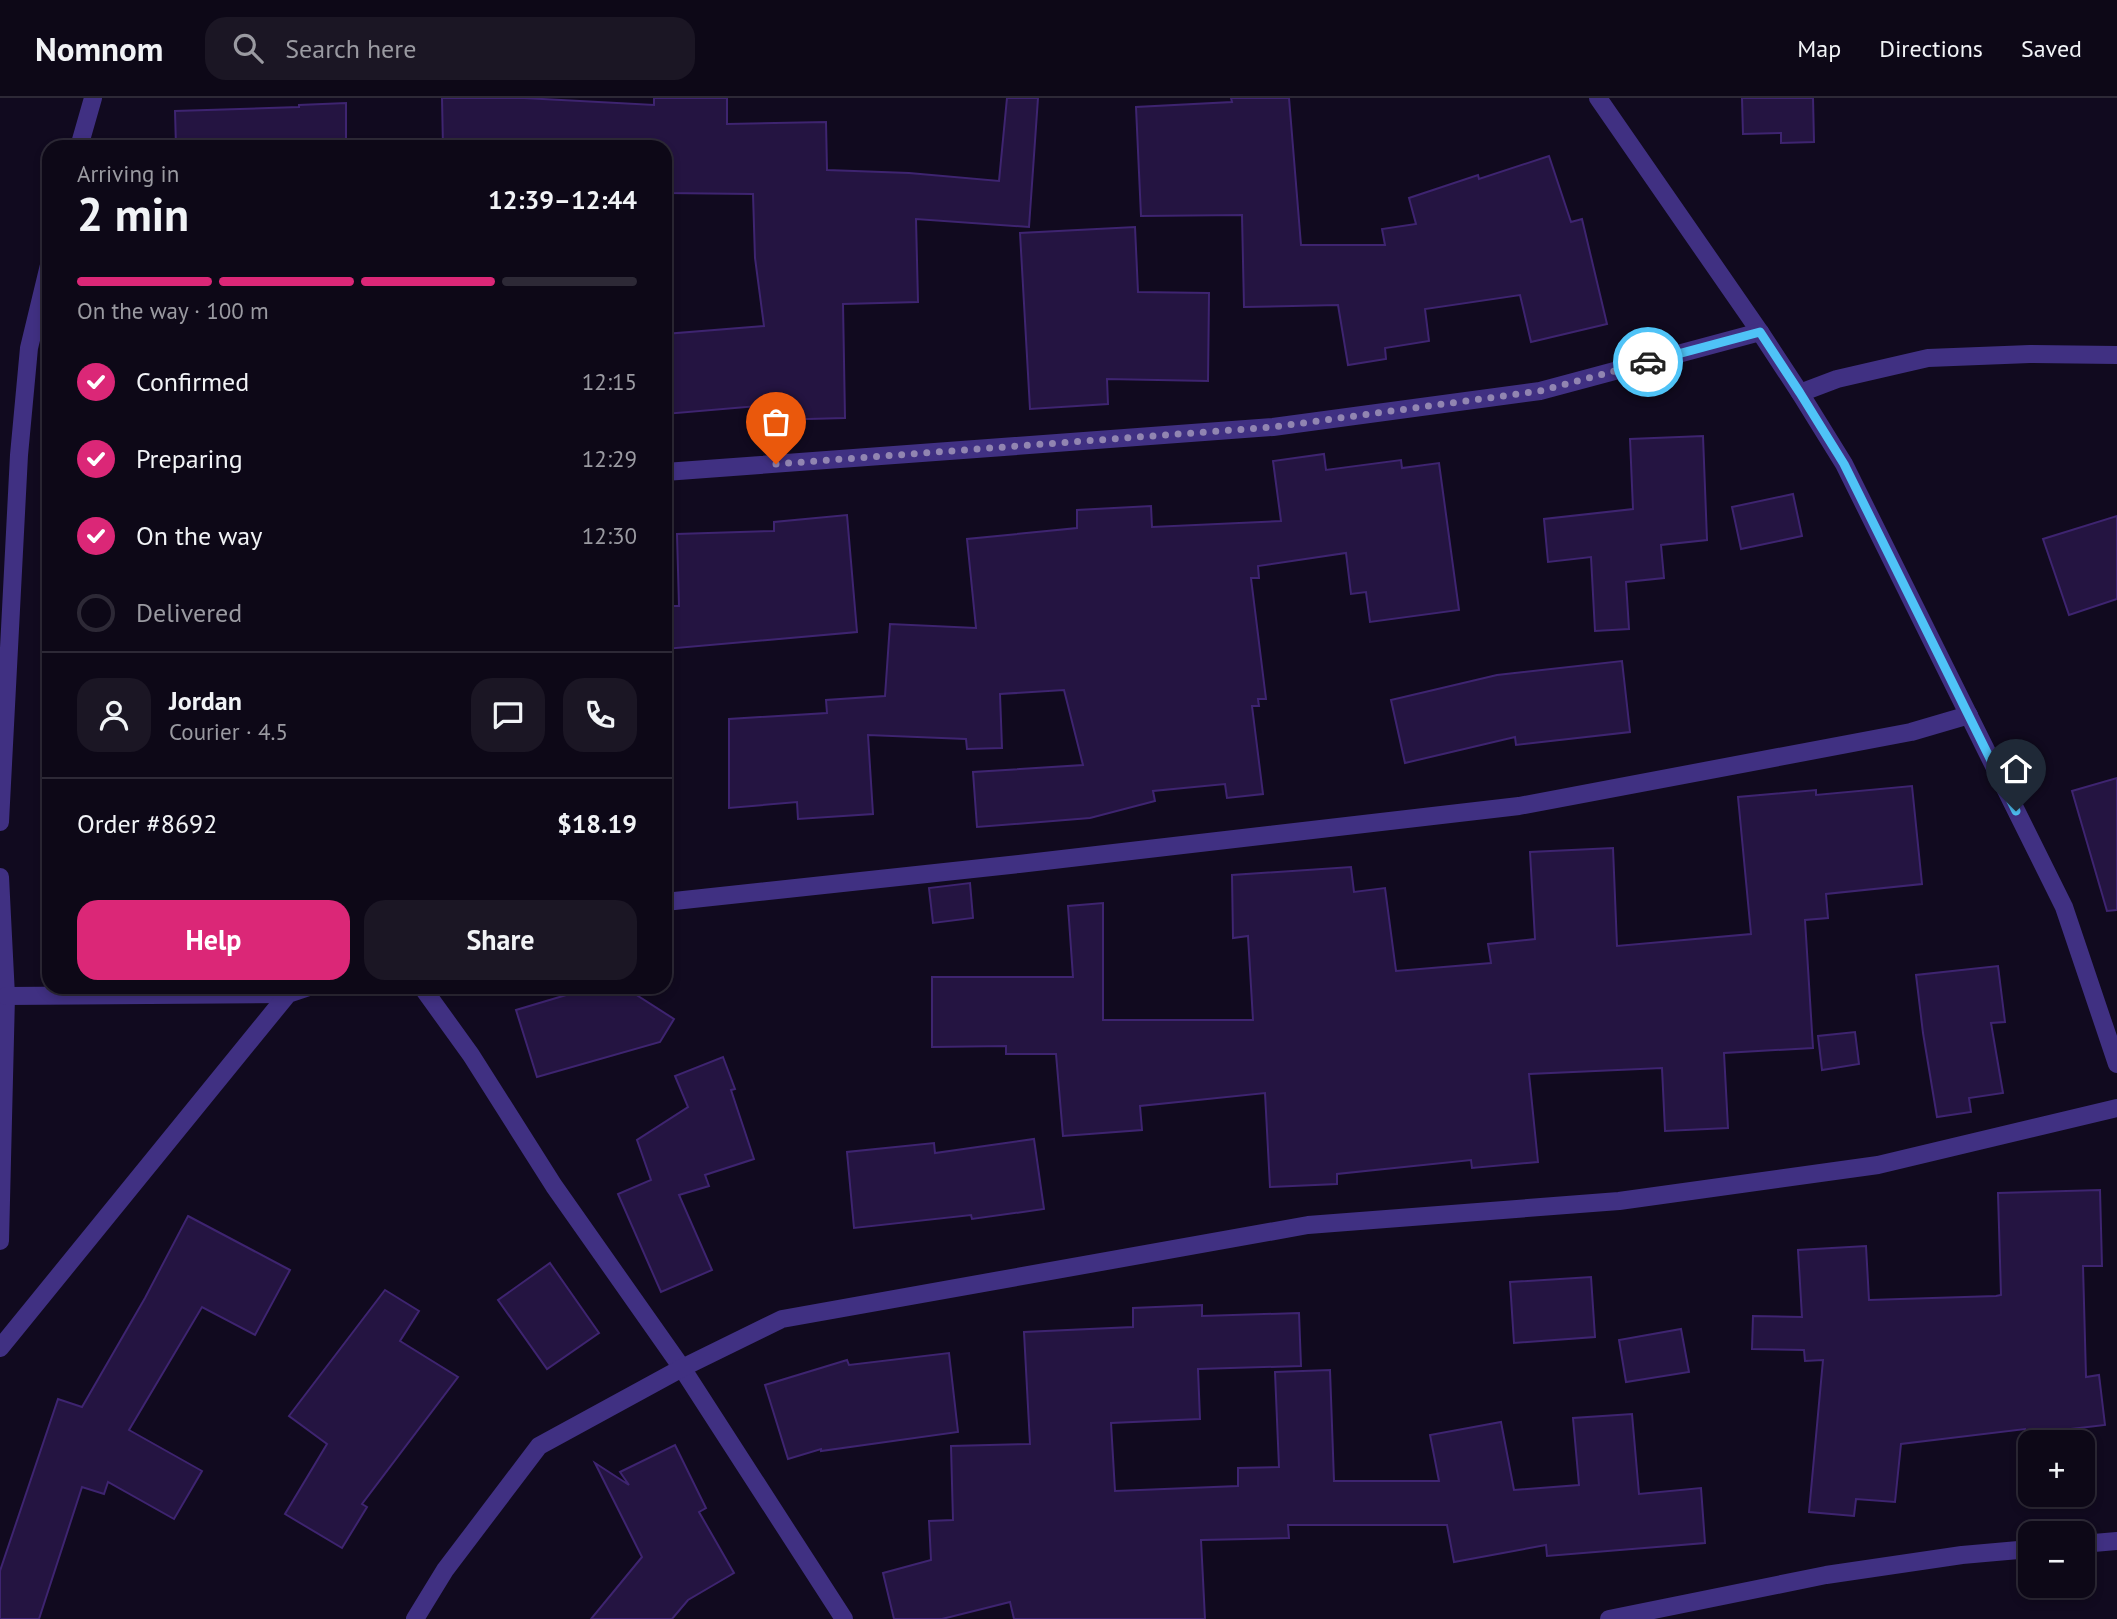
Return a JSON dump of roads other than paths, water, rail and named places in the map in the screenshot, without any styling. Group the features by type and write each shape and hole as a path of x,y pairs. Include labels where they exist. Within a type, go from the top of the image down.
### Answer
{"street":[{"path":"81,140 93,98"},
{"path":"1598,98 1760,332 1844,464 2064,907 2117,1064"},
{"path":"0,822 19,454 29,348 42,294"},
{"path":"672,471 1273,427 1540,391 1760,332"},
{"path":"1800,393 1837,379 1928,358 2030,354 2117,355"},
{"path":"672,901 1519,806 1911,732 1969,715"},
{"path":"0,877 6,996 0,1241"},
{"path":"6,996 288,994"},
{"path":"0,1348 288,994"},
{"path":"427,994 471,1055 554,1186 682,1368 844,1619"},
{"path":"415,1619 445,1570 539,1446 682,1368 782,1319 1308,1225 1619,1201 1878,1165 2117,1108"},
{"path":"2095,1543 2117,1541"},
{"path":"1609,1619 1826,1575 1962,1555 2018,1550"}]}
